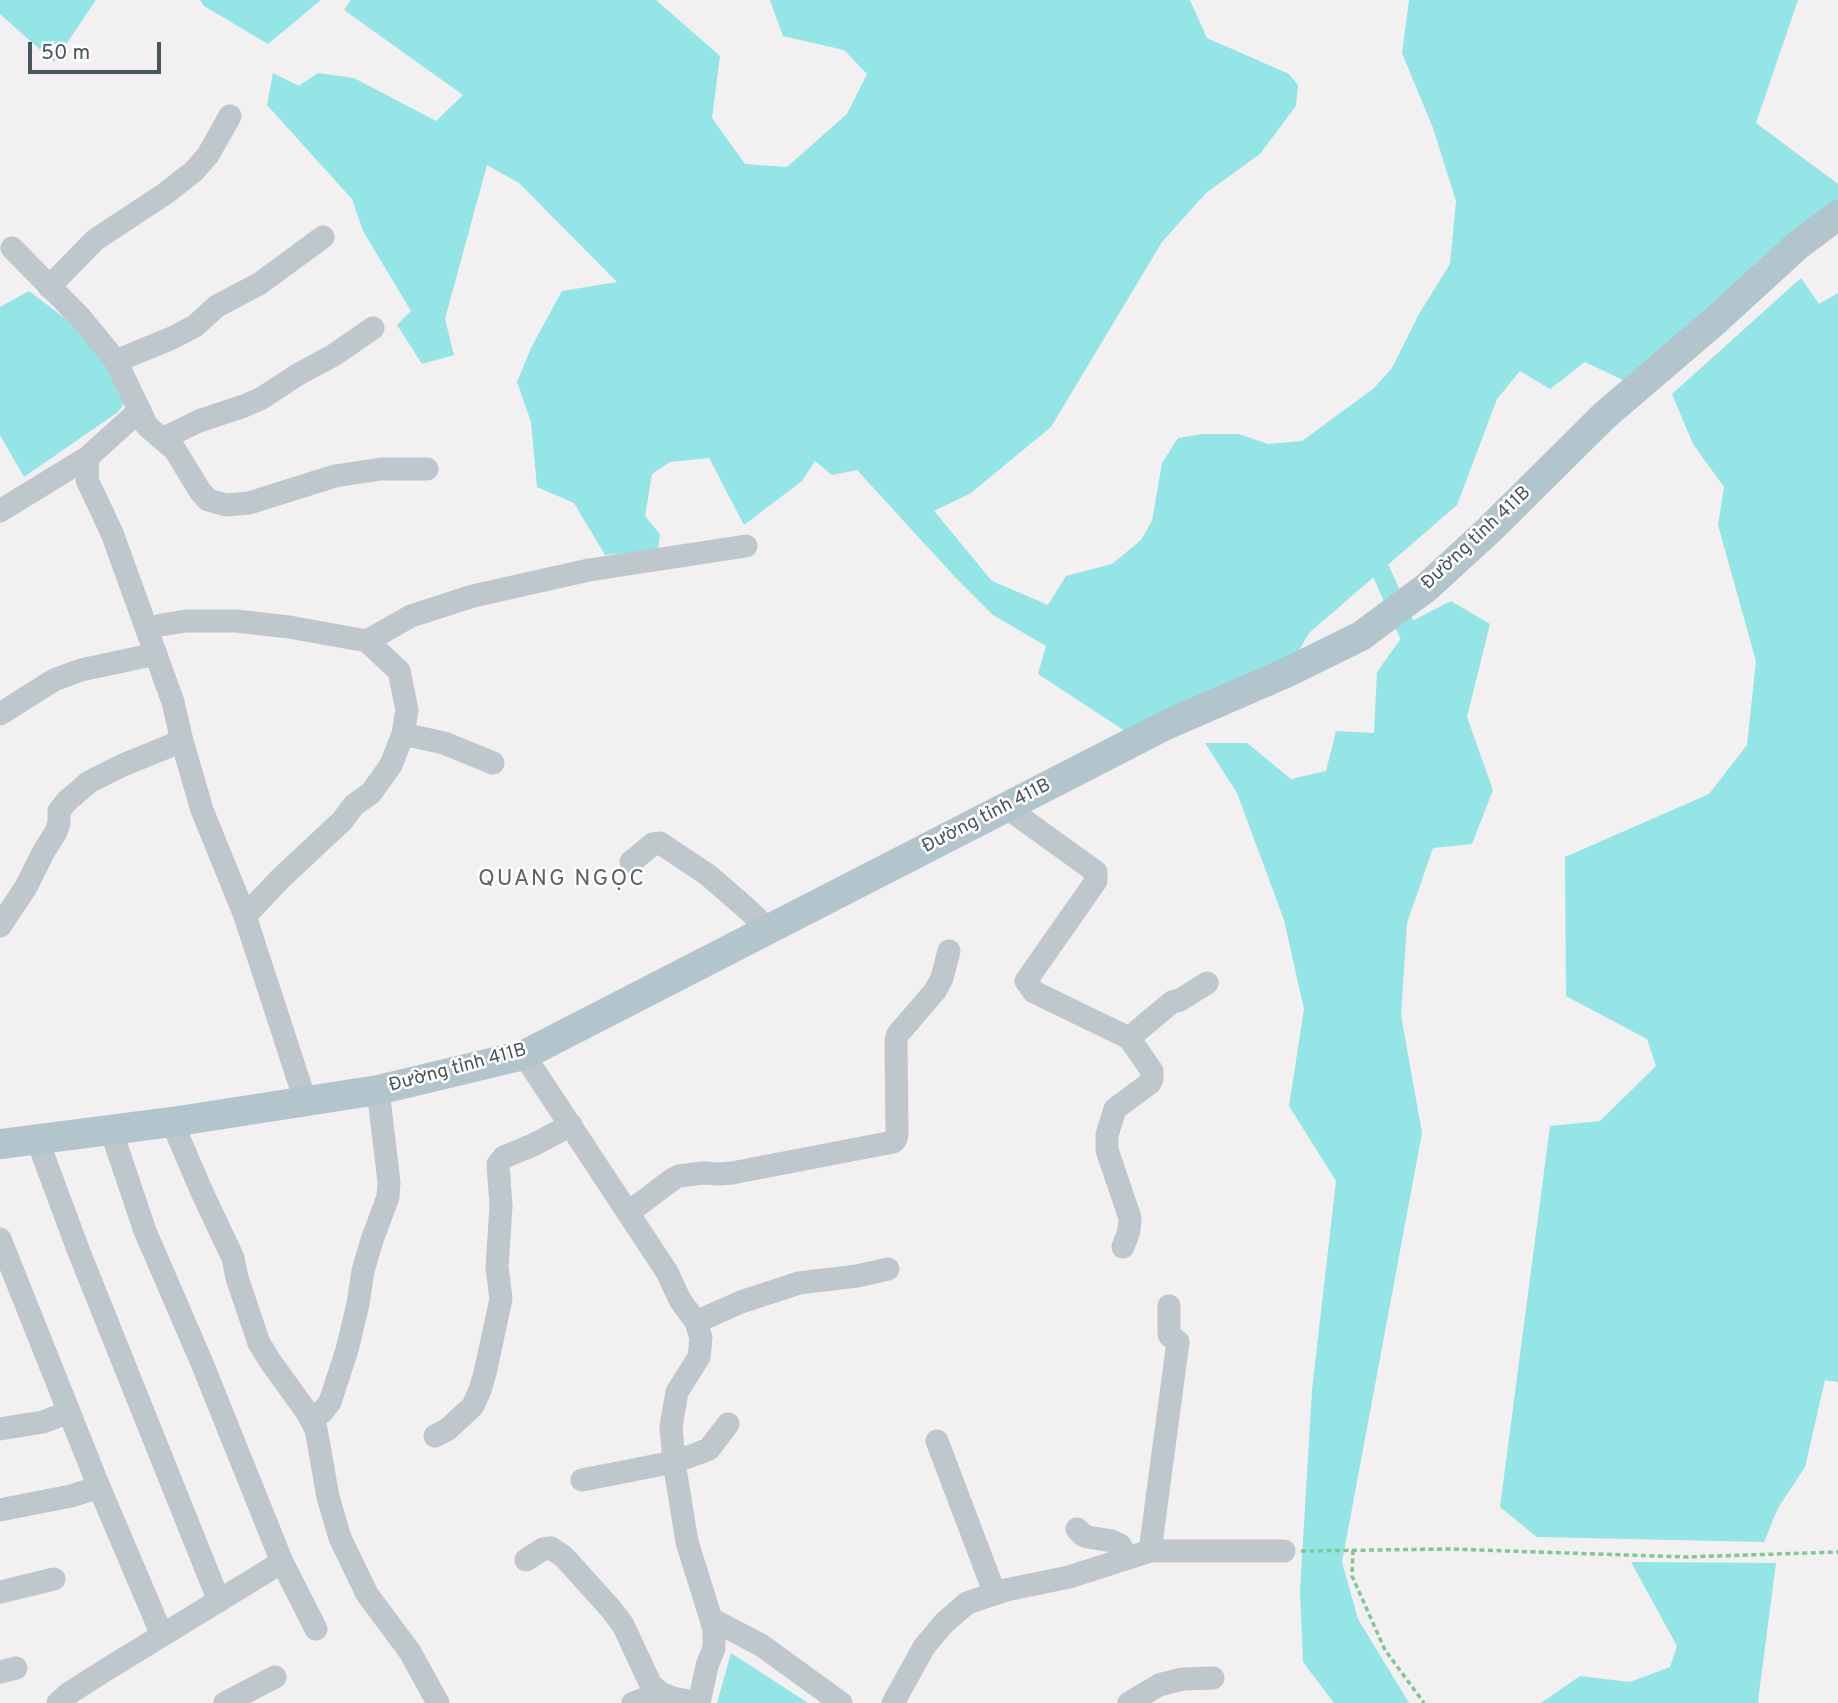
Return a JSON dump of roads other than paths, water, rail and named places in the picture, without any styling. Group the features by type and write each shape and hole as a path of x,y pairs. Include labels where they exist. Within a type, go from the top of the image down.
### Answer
{"main road":[{"name":"Đường tỉnh 411B","path":"0,1144 172,1122 378,1090 524,1055 1166,725 1288,673 1361,636 1427,587 1605,415 1798,245 1838,215"}],"street":[{"path":"49,287 95,240 194,171 208,155 230,116"},
{"path":"116,361 195,326 217,306 259,284 323,237"},
{"path":"12,248 80,317 116,361 146,426 175,450 208,500 226,505 249,503 335,476 381,469 427,469"},
{"path":"163,439 199,421 262,398 334,355 373,327"},
{"path":"0,511 88,457 140,410"},
{"path":"88,457 87,480 112,533 173,702 202,810 245,916 305,1100"},
{"path":"367,641 411,616 473,596 589,570 746,546"},
{"path":"147,629 186,621 236,621 289,627 367,641 399,671 407,710 403,734 391,765 370,793 354,805 342,821 245,916"},
{"path":"0,714 54,680 81,670 156,654"},
{"path":"403,734 444,743 493,763"},
{"path":"0,926 26,887 56,832 59,811 67,801 89,782 182,741"},
{"path":"1006,807 1096,872 1096,881 1026,982 1034,992 1129,1038 1152,1070 1150,1083 1115,1110 1107,1135 1107,1150 1130,1219 1123,1247"},
{"path":"631,862 653,844 660,843 708,875 768,929"},
{"path":"629,1212 679,1176 732,1173 893,1142 897,1134 898,1034 935,991 942,978 949,951"},
{"path":"1129,1038 1172,1002 1207,983"},
{"path":"524,1055 667,1272 680,1300 696,1322 701,1338 699,1357 677,1392 671,1426 687,1542 714,1630 714,1648 699,1703 673,1698 651,1685 623,1625 564,1557 551,1548 543,1549 526,1560"},
{"path":"312,1420 323,1412 330,1402 347,1350 363,1271 388,1198 389,1182 378,1090"},
{"path":"172,1122 233,1258 237,1278 260,1343 316,1429 328,1497 340,1538 367,1594 410,1652 438,1703"},
{"path":"435,1436 448,1429 472,1406 485,1373 501,1299 496,1268 501,1206 498,1164 504,1157 571,1125"},
{"path":"111,1130 145,1231 202,1363 282,1562 316,1629"},
{"path":"37,1139 79,1252 219,1601"},
{"path":"0,1240 99,1487 162,1635"},
{"path":"696,1322 741,1302 799,1283 888,1269"},
{"path":"1139,1555 1178,1342 1168,1334 1170,1306"},
{"path":"0,1429 43,1422 69,1412"},
{"path":"582,1480 674,1462 709,1449 728,1424"},
{"path":"937,1441 995,1594"},
{"path":"0,1510 71,1496 99,1487"},
{"path":"1077,1530 1088,1537 1112,1541 1139,1555"},
{"path":"893,1703 923,1647 944,1623 967,1603 1028,1585 1069,1577 1139,1555 1284,1551"},
{"path":"58,1703 68,1694 282,1562"},
{"path":"0,1592 54,1579"},
{"path":"711,1619 761,1645 841,1703"},
{"path":"225,1703 275,1677"},
{"path":"1129,1703 1159,1685 1182,1679 1213,1678"},
{"path":"633,1703 661,1693"}],"water":[{"path":"0,0 96,0 54,62 0,14"},
{"path":"200,0 321,0 268,44 204,6"},
{"path":"351,0 656,0 720,56 712,118 745,164 787,167 847,114 867,74 844,50 783,36 770,0 1190,0 1207,38 1289,74 1298,85 1296,106 1260,154 1206,193 1162,242 1051,427 971,493 934,511 992,581 1048,605 1066,576 1112,564 1141,540 1152,521 1162,463 1178,438 1203,434 1239,434 1268,444 1302,441 1373,389 1392,368 1419,314 1450,264 1456,201 1433,128 1402,53 1409,0 1798,0 1756,123 1838,184 1838,205 1625,381 1585,362 1550,389 1520,371 1497,399 1457,505 1309,633 1294,659 1125,731 1038,674 1046,646 993,615 857,470 832,475 815,461 802,481 744,525 709,458 670,462 652,474 645,516 660,534 658,550 605,555 574,503 537,487 531,422 517,382 532,346 562,291 617,282 519,183 487,165 445,319 454,355 422,364 397,325 411,311 363,231 352,199 267,105 273,73 299,86 318,73 354,78 436,121 463,95 344,10"},
{"path":"1801,278 1819,304 1838,293 1838,1382 1825,1380 1805,1467 1778,1508 1764,1542 1537,1537 1500,1507 1550,1126 1600,1121 1656,1066 1647,1039 1566,996 1565,857 1709,794 1747,745 1756,661 1718,525 1724,487 1693,444 1672,394"},
{"path":"29,291 78,328 124,387 127,400 118,412 24,477 0,435 0,307"},
{"path":"1451,601 1490,624 1467,717 1493,790 1472,844 1433,848 1407,923 1401,1015 1422,1133 1342,1562 1358,1619 1409,1703 1334,1703 1303,1662 1300,1591 1312,1390 1336,1181 1289,1106 1304,1009 1284,920 1237,793 1205,743 1247,743 1291,779 1326,771 1336,731 1374,733 1377,672 1414,620"},
{"path":"1631,1562 1776,1563 1759,1703 1541,1703 1580,1676 1630,1682 1670,1667 1677,1646"},
{"path":"731,1653 808,1703 717,1703"}],"waterway":[{"path":"1381,571 1417,653"}],"district":[{"name":"QUANG NGỌC","path":"562,880"}]}
